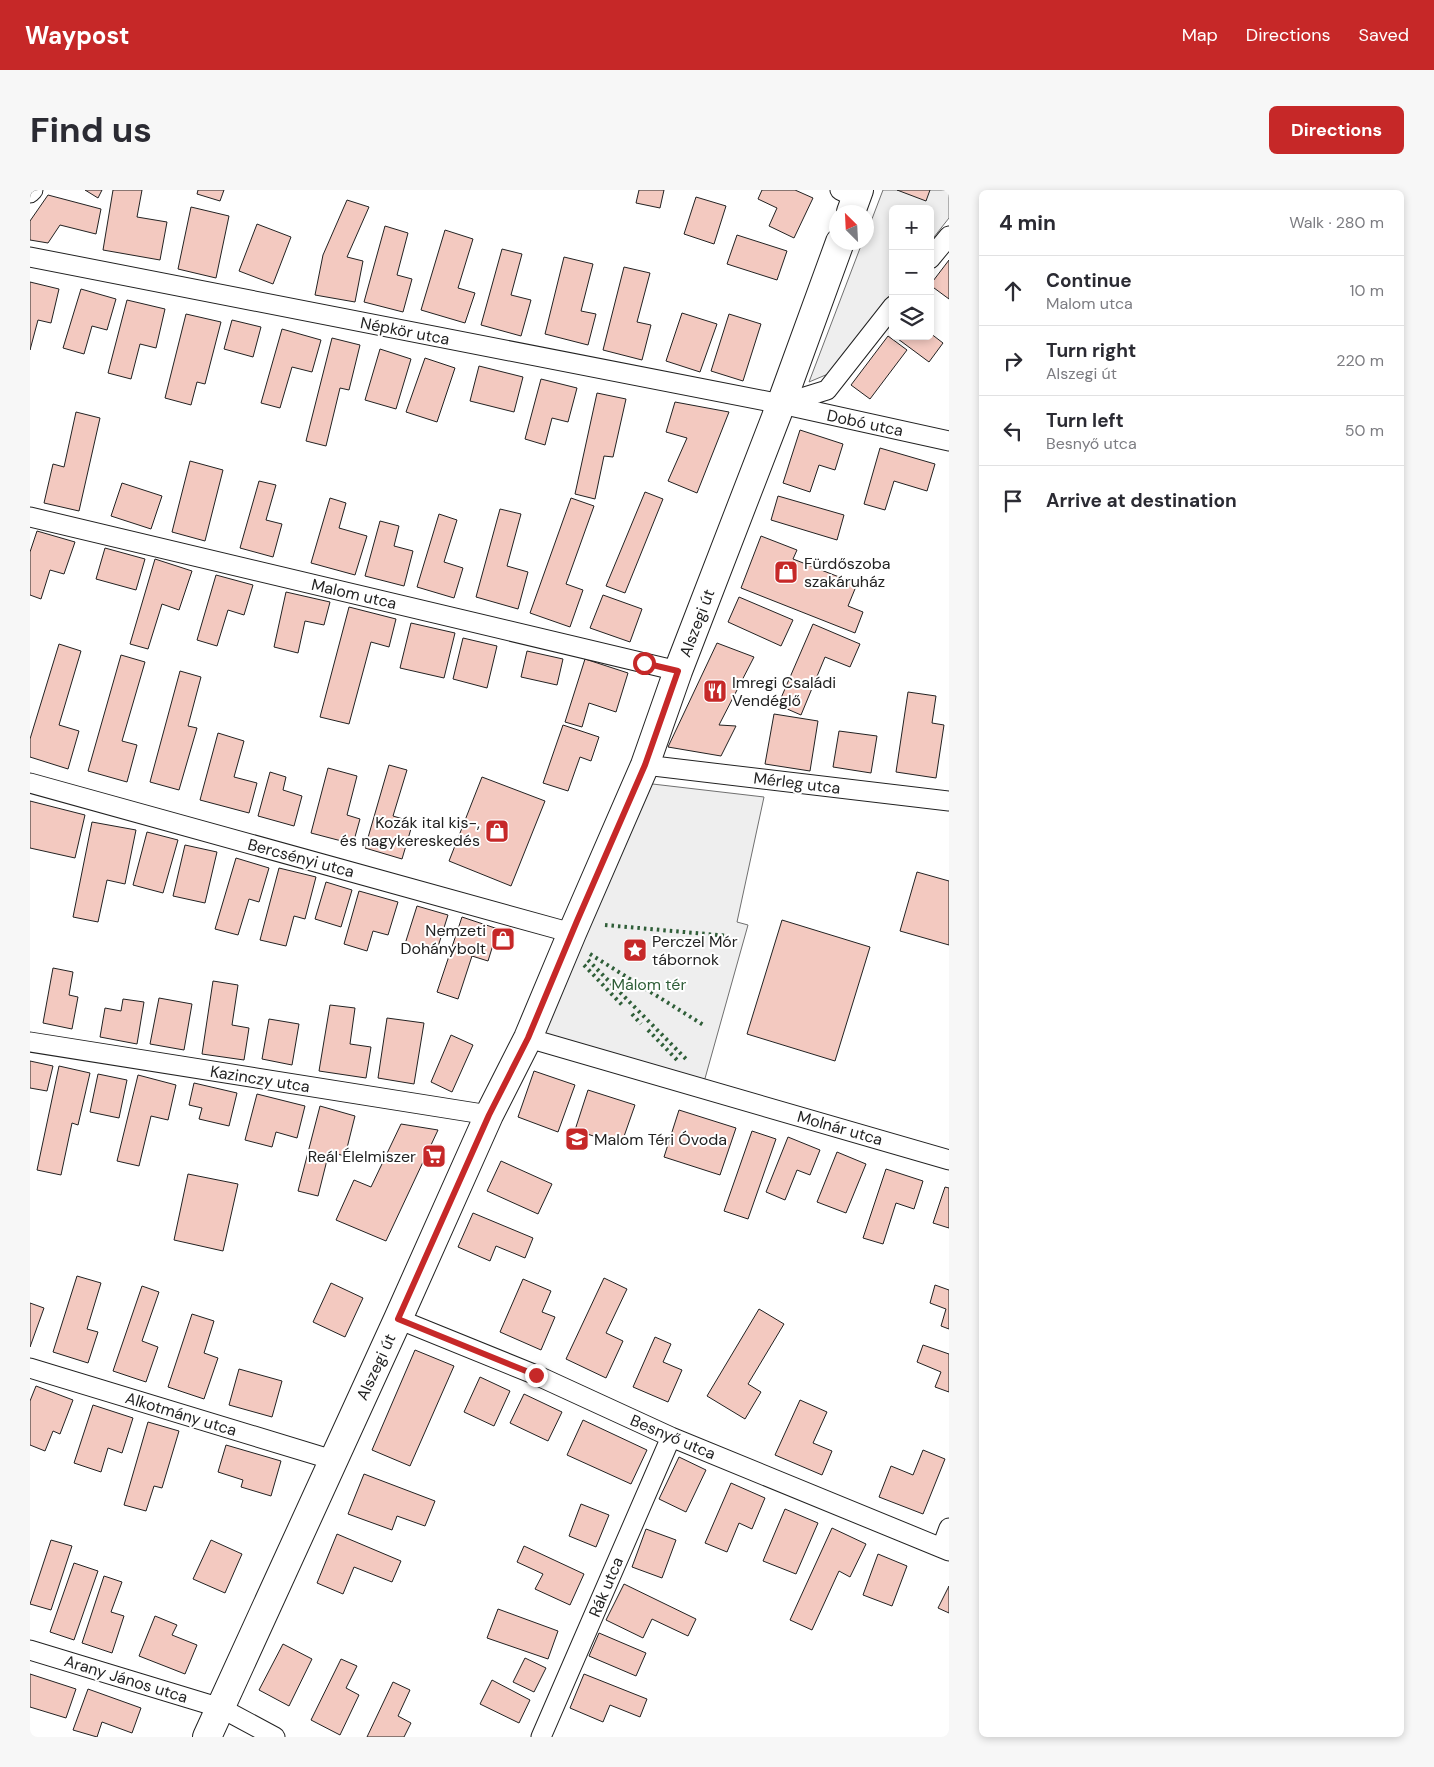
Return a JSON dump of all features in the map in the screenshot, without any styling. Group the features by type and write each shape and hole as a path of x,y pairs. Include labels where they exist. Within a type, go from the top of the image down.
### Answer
{"main road":[{"name":"Alszegi út","path":"207,1737 489,1115 528,1038 645,765 678,671 837,250"}],"street":[{"path":"30,193 33,190"},
{"path":"934,254 949,236"},
{"name":"Népkör utca","path":"30,257 780,404"},
{"path":"780,404 827,390 889,311"},
{"name":"Dobó utca","path":"780,404 949,441"},
{"name":"Malom utca","path":"30,517 678,671"},
{"name":"Mérleg utca","path":"645,765 949,801"},
{"name":"Bercsényi utca","path":"30,783 572,933"},
{"name":"Molnár utca","path":"528,1038 949,1160"},
{"name":"Kazinczy utca","path":"30,1042 489,1115"},
{"name":"Besnyő utca","path":"398,1319 536,1375 671,1437 945,1549"},
{"name":"Alkotmány utca","path":"30,1368 333,1460"},
{"name":"Rák utca","path":"541,1737 671,1437"},
{"path":"945,1549 949,1528"},
{"name":"Arany János utca","path":"30,1650 221,1708 275,1737"}],"green space":[{"path":"883,190 949,190 949,218 934,237 934,205 889,205 889,296 828,374 809,382 859,250 874,250 874,214"},
{"name":"Malom tér","path":"644,783 764,797 737,922 748,925 704,1082 543,1036"}],"building":[{"path":"85,190 102,190 98,198"},
{"path":"113,190 142,190 137,217 167,222 160,260 103,250"},
{"path":"198,190 224,190 220,201 197,194"},
{"path":"639,190 664,190 660,208 636,203"},
{"path":"762,190 795,190 813,198 794,238 769,226 777,208 758,199"},
{"path":"897,190 930,190 926,201"},
{"path":"48,195 101,209 96,234 60,225 48,243 30,240 30,221"},
{"path":"696,197 726,206 714,244 684,234"},
{"path":"347,200 369,207 347,257 363,261 355,302 315,295 323,255"},
{"path":"191,207 229,216 216,278 178,269"},
{"path":"257,224 291,237 273,284 239,271"},
{"path":"385,226 408,233 397,275 412,279 403,312 364,302"},
{"path":"445,230 473,239 458,288 475,293 465,323 421,310"},
{"path":"737,235 787,251 777,280 727,264"},
{"path":"502,249 522,254 511,295 531,300 521,336 481,325"},
{"path":"564,257 593,264 581,311 596,314 588,345 545,334"},
{"path":"949,260 949,299 934,288 934,280"},
{"path":"624,267 650,273 637,322 651,325 642,360 603,350"},
{"path":"30,282 59,289 51,323 38,320 30,350"},
{"path":"81,289 116,299 107,330 92,326 84,354 63,348"},
{"path":"127,300 165,309 156,348 140,344 131,379 108,373"},
{"path":"682,313 717,324 700,372 666,361"},
{"path":"186,314 221,322 205,384 197,382 191,405 165,398"},
{"path":"729,314 761,324 743,381 711,371"},
{"path":"232,320 261,327 253,357 224,349"},
{"path":"282,329 321,340 312,372 292,367 280,408 261,403"},
{"path":"888,336 889,340 893,340 907,350 870,399 851,385"},
{"path":"934,336 943,343 929,362 899,340 934,340"},
{"path":"332,338 360,345 349,390 340,388 326,446 306,441"},
{"path":"380,349 411,359 396,409 365,400"},
{"path":"425,358 455,368 437,422 406,412"},
{"path":"479,366 523,377 514,412 470,401"},
{"path":"541,379 577,388 568,422 552,418 545,445 525,439"},
{"path":"597,393 626,399 613,457 604,456 595,499 575,494"},
{"path":"675,402 729,412 697,493 668,481 687,438 666,432"},
{"path":"76,412 100,418 79,511 44,503 53,464 64,467"},
{"path":"800,430 843,444 835,470 819,465 810,492 783,483"},
{"path":"880,448 935,464 927,491 894,481 885,510 864,504"},
{"path":"190,461 223,470 205,541 172,532"},
{"path":"259,481 276,485 266,520 282,524 273,557 240,548"},
{"path":"122,483 162,496 151,529 111,516"},
{"path":"645,492 663,499 625,593 606,586"},
{"path":"778,496 844,515 837,540 771,520"},
{"path":"330,498 346,503 339,528 367,536 355,575 311,563"},
{"path":"571,498 594,506 566,584 583,590 570,627 530,613"},
{"path":"500,509 521,514 507,566 528,572 518,609 476,597"},
{"path":"439,514 457,520 444,562 463,568 454,598 417,587"},
{"path":"380,521 399,526 394,546 413,551 404,586 365,576"},
{"path":"37,531 75,542 64,574 50,570 41,599 30,595 30,552"},
{"name":"Fürdőszoba szakáruház","path":"761,536 797,550 793,559 857,584 848,606 863,612 855,633 741,588"},
{"path":"105,548 145,559 136,590 96,579"},
{"path":"155,559 192,571 179,610 162,604 148,649 130,644"},
{"path":"216,575 253,585 244,615 228,610 217,646 197,640"},
{"path":"286,592 330,602 324,625 305,621 298,653 274,647"},
{"path":"603,595 642,609 630,642 590,628"},
{"path":"739,597 793,620 781,646 728,622"},
{"path":"349,607 396,619 389,647 371,642 349,724 320,717"},
{"path":"411,623 455,633 444,678 400,668"},
{"path":"813,624 860,644 850,667 825,657 801,715 778,705"},
{"path":"463,638 497,646 487,688 453,679"},
{"name":"Imregi Családi Vendéglő","path":"717,643 754,657 719,725 736,726 721,756 668,747"},
{"path":"59,644 81,651 59,725 79,731 68,769 30,757 30,739"},
{"path":"527,651 563,659 557,685 521,677"},
{"path":"121,655 145,662 122,741 137,745 127,782 88,771"},
{"path":"585,659 628,673 616,712 589,703 582,727 565,722"},
{"path":"180,671 201,677 188,726 197,728 179,790 150,782"},
{"path":"908,692 936,696 932,723 944,725 936,778 896,772"},
{"path":"774,714 818,721 810,771 765,764"},
{"path":"563,725 599,737 591,761 580,757 568,791 543,783"},
{"path":"839,731 877,736 871,773 833,767"},
{"path":"218,733 244,741 234,777 257,783 249,813 200,800"},
{"path":"389,765 407,770 393,816 413,822 402,859 365,848"},
{"path":"328,768 357,776 347,815 360,819 353,844 311,833"},
{"path":"270,772 286,777 283,790 302,796 294,826 258,816"},
{"name":"Kozák ital kis-, és nagykereskedés","path":"482,777 545,801 511,886 449,861"},
{"path":"30,801 85,815 75,858 30,848"},
{"path":"92,822 136,830 125,884 107,880 98,922 73,917"},
{"path":"147,832 178,840 163,893 133,885"},
{"path":"185,845 217,852 205,903 173,896"},
{"path":"236,858 269,868 259,902 249,899 238,935 215,929"},
{"path":"279,868 316,877 305,919 294,916 286,946 260,940"},
{"path":"917,872 949,881 949,945 900,931"},
{"path":"326,882 352,890 341,927 315,919"},
{"path":"359,891 398,902 388,935 373,931 367,951 344,944"},
{"path":"417,906 448,915 436,953 405,944"},
{"path":"462,917 498,929 488,961 472,956 458,999 437,992"},
{"path":"782,920 870,947 835,1061 747,1034"},
{"name":"Nemzeti Dohánybolt","path":"498,929 511,933 507,949 494,944"},
{"path":"53,968 73,972 69,995 78,997 72,1029 43,1023"},
{"path":"213,981 238,985 232,1025 249,1028 244,1060 202,1054"},
{"path":"159,998 192,1004 184,1050 150,1044"},
{"path":"123,999 144,1002 137,1044 100,1037 105,1008 121,1011"},
{"path":"330,1005 355,1008 350,1044 371,1047 366,1078 319,1071"},
{"path":"387,1018 424,1023 414,1084 378,1078"},
{"path":"269,1019 299,1024 292,1065 262,1059"},
{"path":"451,1035 473,1045 452,1092 431,1082"},
{"path":"30,1061 53,1066 47,1091 30,1088"},
{"path":"59,1066 90,1073 78,1125 72,1123 61,1175 37,1170"},
{"path":"534,1071 575,1085 558,1132 518,1117"},
{"path":"98,1074 127,1080 119,1118 90,1112"},
{"path":"138,1075 176,1085 168,1120 151,1116 139,1166 117,1161"},
{"path":"194,1083 237,1093 229,1126 199,1119 202,1108 189,1105"},
{"path":"588,1090 635,1105 621,1145 575,1130"},
{"path":"257,1094 305,1106 297,1138 276,1132 272,1147 245,1140"},
{"path":"320,1106 355,1116 345,1156 329,1152 318,1196 298,1191"},
{"path":"679,1110 736,1128 720,1175 664,1157"},
{"path":"401,1124 438,1130 386,1241 336,1220 354,1180 371,1187"},
{"path":"752,1131 776,1139 748,1219 724,1211"},
{"path":"788,1137 820,1150 810,1175 797,1170 785,1200 766,1192"},
{"path":"837,1152 866,1164 846,1213 817,1202"},
{"path":"501,1161 552,1184 538,1214 487,1191"},
{"path":"886,1169 923,1181 914,1209 896,1203 883,1244 863,1238"},
{"path":"188,1174 238,1184 223,1251 174,1240"},
{"path":"945,1187 949,1188 949,1228 933,1223"},
{"path":"473,1213 533,1238 525,1258 496,1246 490,1261 458,1247"},
{"path":"77,1276 101,1283 87,1329 98,1332 88,1363 53,1352"},
{"path":"604,1278 627,1289 606,1333 623,1341 606,1378 566,1359"},
{"path":"523,1279 551,1291 542,1312 555,1317 541,1350 500,1332"},
{"path":"331,1283 363,1298 345,1337 313,1322"},
{"path":"935,1285 949,1290 949,1329 941,1326 946,1309 930,1303"},
{"path":"142,1286 159,1292 142,1341 158,1347 146,1382 113,1371"},
{"path":"30,1303 44,1308 30,1347"},
{"path":"759,1309 784,1324 748,1384 761,1392 745,1419 707,1396"},
{"path":"192,1314 214,1321 204,1353 218,1358 204,1399 168,1387"},
{"path":"655,1337 671,1344 663,1362 682,1370 668,1402 633,1387"},
{"path":"923,1345 949,1354 949,1392 935,1387 941,1372 917,1362"},
{"path":"415,1350 454,1366 410,1466 372,1450"},
{"path":"239,1369 282,1381 272,1417 229,1405"},
{"path":"480,1377 510,1391 494,1426 464,1412"},
{"path":"36,1386 73,1400 60,1434 53,1431 45,1451 30,1445 30,1401"},
{"path":"524,1394 562,1412 548,1441 510,1423"},
{"path":"800,1400 827,1412 813,1443 832,1451 822,1475 775,1455"},
{"path":"93,1405 133,1418 122,1453 108,1448 101,1472 74,1463"},
{"path":"583,1420 647,1450 631,1484 567,1455"},
{"path":"148,1422 179,1431 162,1488 154,1486 146,1511 124,1505"},
{"path":"226,1445 281,1461 271,1496 241,1487 243,1480 218,1472"},
{"path":"923,1450 945,1459 923,1514 879,1497 891,1466 913,1475"},
{"path":"679,1457 706,1470 686,1512 659,1499"},
{"path":"364,1474 435,1501 425,1526 397,1516 392,1530 348,1514"},
{"path":"731,1483 765,1498 752,1529 739,1523 727,1552 705,1543"},
{"path":"581,1504 609,1515 596,1547 569,1536"},
{"path":"785,1509 818,1523 796,1574 763,1561"},
{"path":"832,1528 866,1544 850,1577 839,1571 812,1630 790,1620"},
{"path":"646,1529 676,1540 662,1578 632,1567"},
{"path":"337,1534 401,1561 392,1582 354,1567 343,1594 317,1583"},
{"path":"51,1540 72,1546 51,1610 30,1604"},
{"path":"211,1540 242,1554 225,1593 193,1579"},
{"path":"524,1546 584,1574 570,1605 535,1589 543,1574 517,1562"},
{"path":"878,1554 907,1566 892,1606 863,1595"},
{"path":"74,1563 98,1571 74,1640 50,1632"},
{"path":"104,1576 122,1582 111,1612 124,1616 112,1653 82,1643"},
{"path":"624,1584 696,1619 688,1636 652,1619 643,1638 606,1620"},
{"path":"949,1586 949,1613 938,1608"},
{"path":"498,1609 558,1631 548,1659 487,1638"},
{"path":"155,1616 177,1625 172,1635 197,1645 185,1674 139,1656"},
{"path":"599,1633 646,1653 636,1676 589,1656"},
{"path":"283,1644 312,1659 289,1706 259,1690"},
{"path":"525,1658 546,1668 534,1692 513,1682"},
{"path":"341,1659 357,1666 346,1688 359,1695 340,1735 311,1720"},
{"path":"30,1674 76,1689 66,1718 30,1707"},
{"path":"584,1674 647,1699 640,1717 610,1705 603,1722 570,1708"},
{"path":"492,1680 530,1700 519,1723 480,1704"},
{"path":"393,1682 410,1690 398,1716 411,1723 404,1737 367,1737"},
{"path":"88,1689 141,1708 132,1733 102,1722 97,1737 73,1730"}],"hedge":[{"path":"605,925 729,936"},
{"path":"590,954 705,1026"},
{"path":"588,960 688,1061"},
{"path":"584,965 623,1006"},
{"path":"632,1014 641,1024"},
{"path":"648,1030 679,1062"}],"place":[{"name":"Fürdőszoba szakáruház","path":"786,572"},
{"name":"Imregi Családi Vendéglő","path":"715,691"},
{"name":"Kozák ital kis-, és nagykereskedés","path":"497,831"},
{"name":"Nemzeti Dohánybolt","path":"503,939"},
{"name":"Perczel Mór tábornok","path":"635,950"},
{"name":"Malom Téri Óvoda","path":"577,1139"},
{"name":"Reál Élelmiszer","path":"434,1156"}],"route":[{"path":"536,1375 398,1319 489,1115 528,1038 645,765 678,671 644,663"}]}
